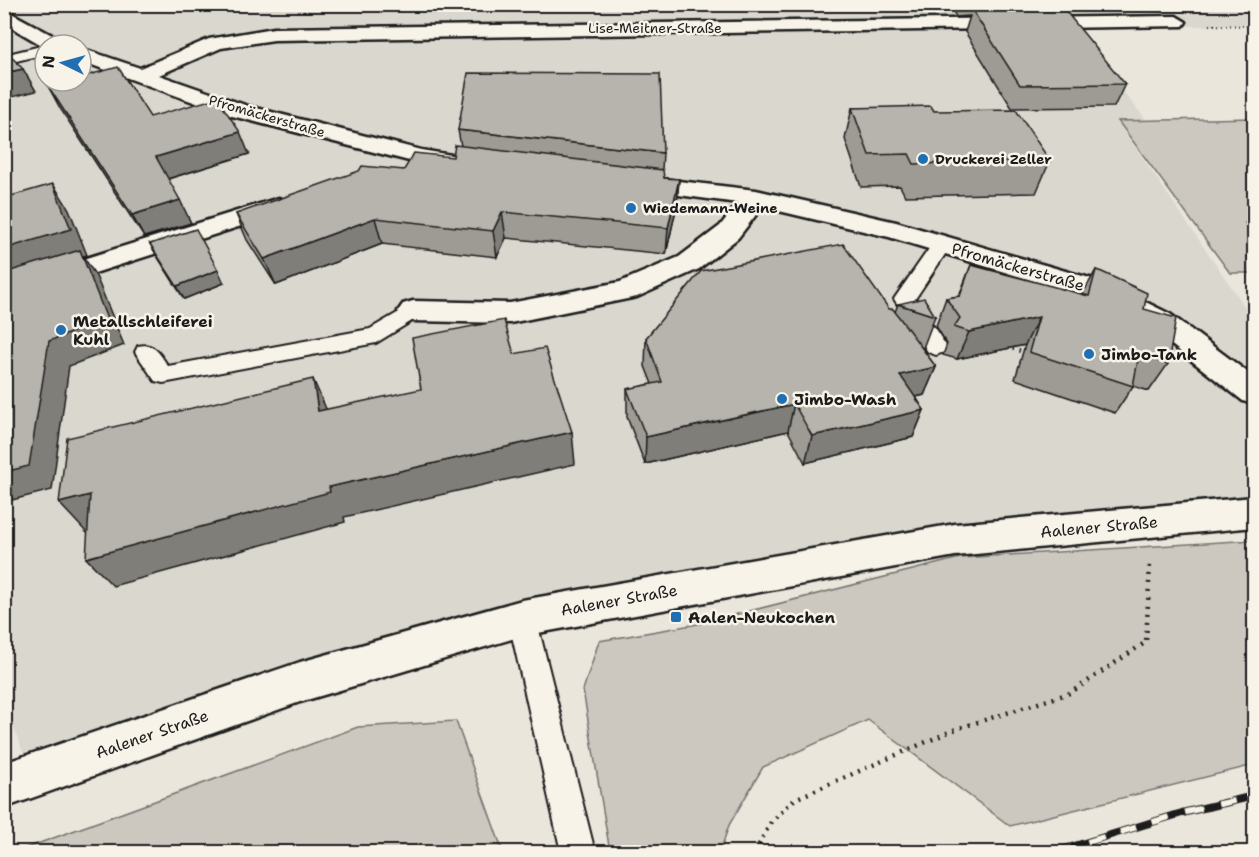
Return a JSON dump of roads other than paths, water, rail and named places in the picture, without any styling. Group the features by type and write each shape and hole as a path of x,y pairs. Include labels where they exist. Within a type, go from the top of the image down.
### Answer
{"street":[{"path":"4,15 35,33"},
{"name":"Lise-Meitner-Straße","path":"141,75 216,43 274,34 490,29 1176,22"},
{"name":"Pfromäckerstraße","path":"93,58 240,111 421,158 479,164"},
{"name":"Pfromäckerstraße","path":"380,172 421,158"},
{"name":"Pfromäckerstraße","path":"606,180 756,198 896,230 1097,290 1160,321 1254,393"},
{"path":"21,288 307,197"},
{"path":"413,311 510,313 627,290 689,263 729,232 756,198"},
{"name":"Aalener Straße","path":"4,786 300,682 522,618 955,540 1254,512"}],"lane":[{"path":"4,60 33,52"},
{"path":"936,347 904,299 942,244"},
{"path":"146,352 163,375 376,335 413,311"},
{"path":"522,618 578,852"}],"railway":[{"path":"1055,852 1182,813 1254,796"}],"place":[{"name":"Druckerei Zeller","path":"923,159"},
{"name":"Wiedemann-Weine","path":"631,208"},
{"name":"Metallschleiferei Kuhl","path":"61,330"},
{"name":"Jimbo-Tank","path":"1089,354"},
{"name":"Jimbo-Wash","path":"782,399"},
{"name":"Aalen-Neukochen","path":"676,617"}]}
